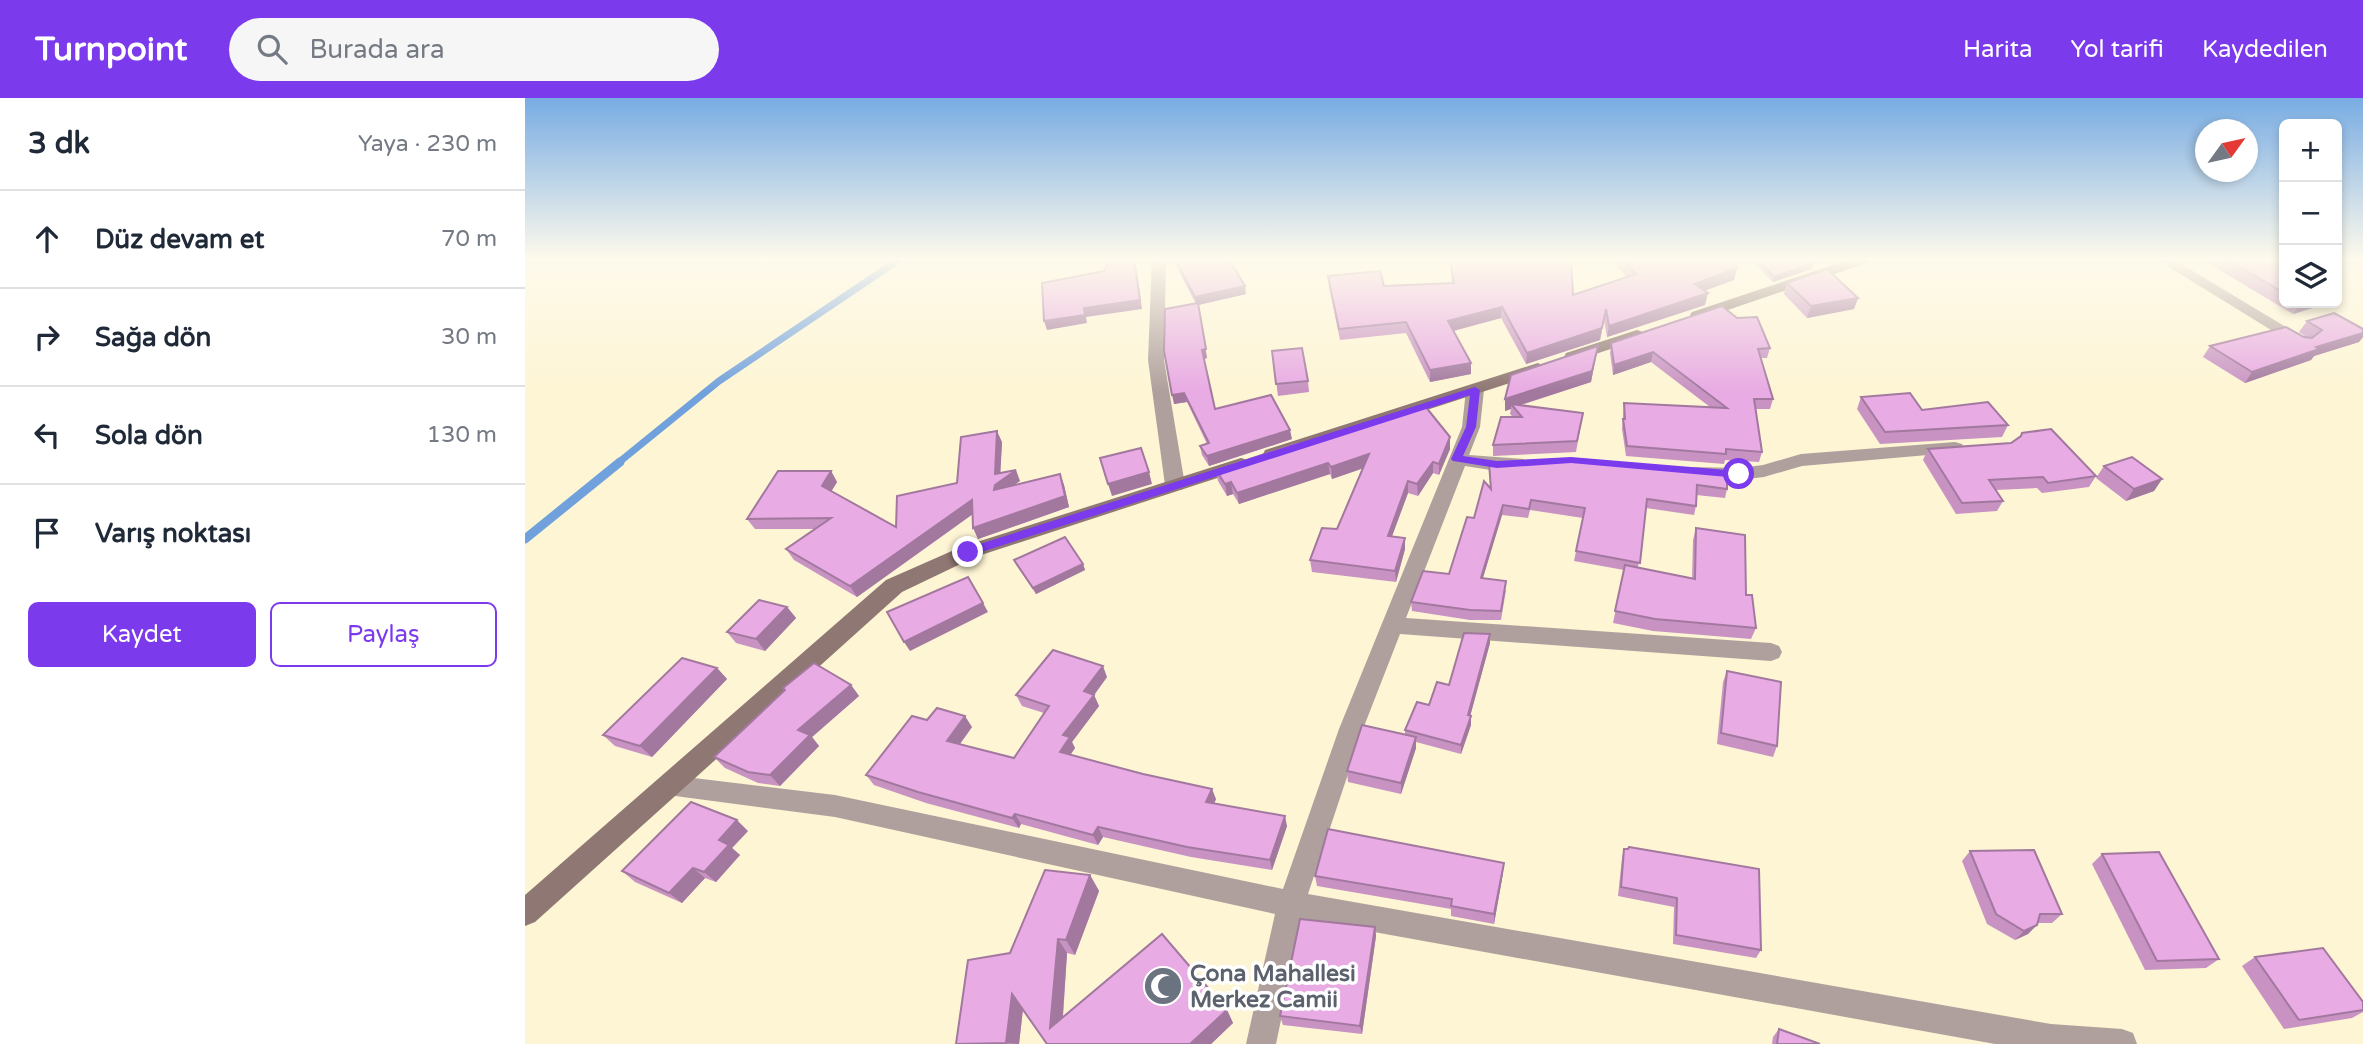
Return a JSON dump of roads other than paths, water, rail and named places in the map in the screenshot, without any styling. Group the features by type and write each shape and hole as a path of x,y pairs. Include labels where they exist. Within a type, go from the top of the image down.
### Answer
{"street":[{"path":"1158,303 1156,360 1175,485"},
{"path":"1682,320 1733,303"},
{"path":"2237,303 2303,342"},
{"path":"525,913 894,586 968,552 1475,390 1656,329"},
{"path":"1261,1044 1291,904 1351,729 1471,427 1475,390"},
{"path":"1674,469 1739,474 1764,471 1801,460 1978,447"},
{"path":"1457,459 1497,465 1537,462"},
{"path":"1391,625 1771,652"},
{"path":"669,786 835,806 1291,904 2038,1037 2122,1044"}],"waterway":[{"path":"618,463 719,381 835,303"},
{"path":"525,539 620,462"}],"place":[{"name":"Çona Mahallesi Merkez Camii","path":"1163,986"}]}
